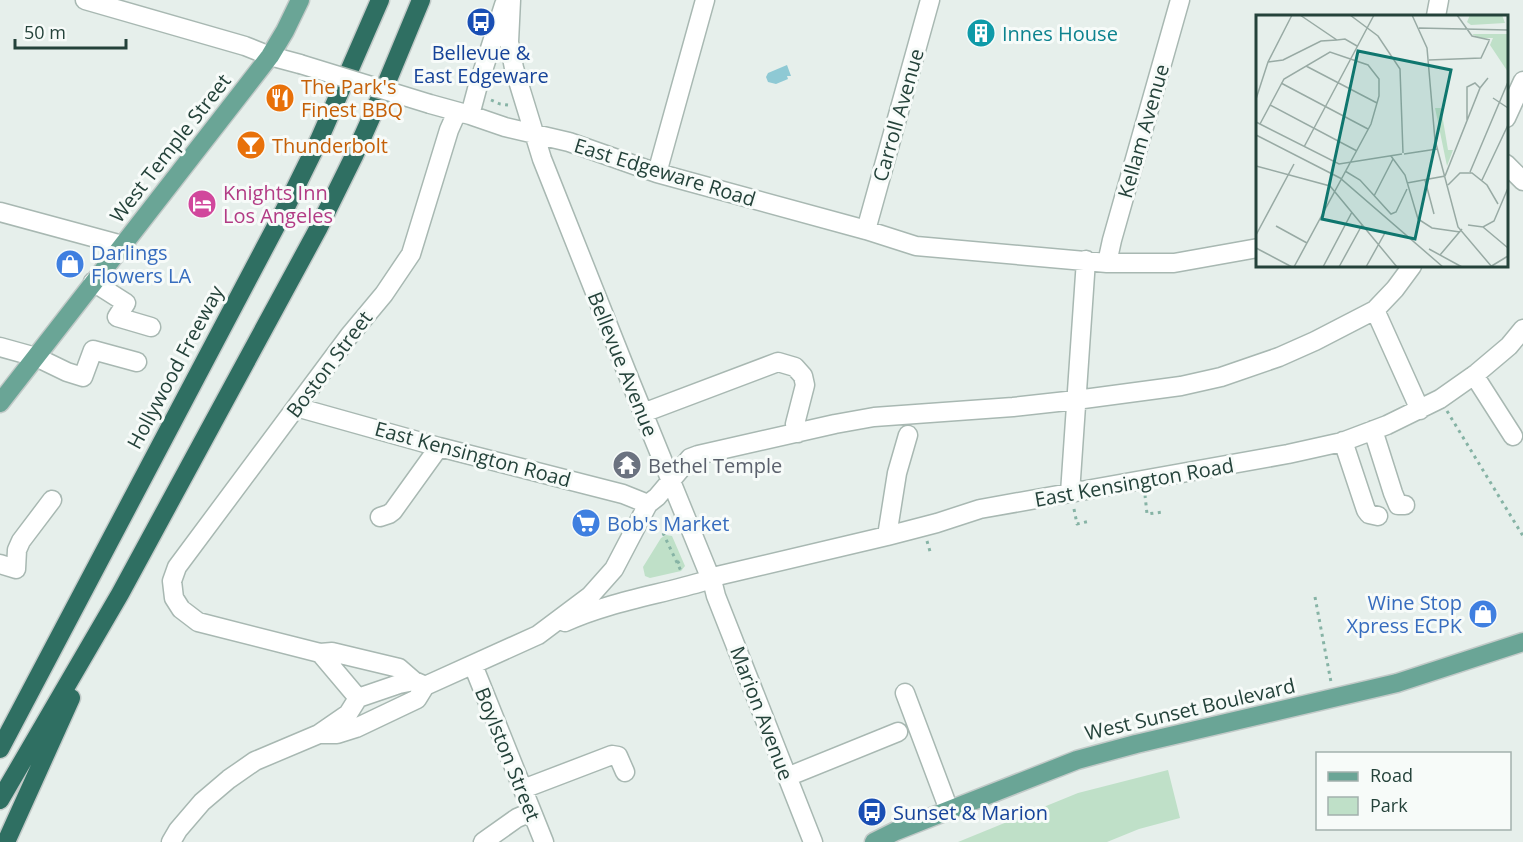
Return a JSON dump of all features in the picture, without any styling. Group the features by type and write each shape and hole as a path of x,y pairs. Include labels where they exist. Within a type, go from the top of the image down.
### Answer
{"highway":[{"name":"Hollywood Freeway","path":"0,749 284,211 319,140 380,0"},
{"path":"0,800 107,616 318,229 359,146 421,0"},
{"path":"4,842 27,798 107,616"}],"main road":[{"name":"West Temple Street","path":"0,403 270,56 285,32 300,0"},
{"name":"West Sunset Boulevard","path":"874,842 896,831 1077,760 1407,680 1523,642"}],"street":[{"name":"East Edgeware Road","path":"85,0 245,46 270,56 505,127 569,142 657,173 866,230 916,246 1107,263 1173,263 1256,248"},
{"name":"Boston Street","path":"320,653 198,622 181,609 174,598 172,581 177,567 349,336 384,294 411,254 449,130 464,114 477,89 506,0"},
{"name":"Bellevue Avenue","path":"511,0 509,42 514,68 534,134 569,229 670,480"},
{"path":"657,173 705,0"},
{"name":"Carroll Avenue","path":"866,230 930,0"},
{"name":"Kellam Avenue","path":"1107,263 1180,0"},
{"path":"1436,15 1439,0"},
{"path":"1508,114 1523,81"},
{"path":"1508,167 1523,181"},
{"path":"0,212 122,245"},
{"path":"1072,501 1076,400 1086,260"},
{"path":"171,842 178,830 202,802 229,779 255,761 319,734 348,714 358,698 399,684 419,684 473,665 538,634 590,596 614,569 648,504 657,497 690,458 873,417 1076,400 1181,386 1221,377 1279,357 1316,341 1375,310 1411,267"},
{"path":"93,282 126,303 117,317 152,327"},
{"path":"1375,310 1420,410"},
{"name":"East Kensington Road","path":"538,634 576,617 633,599 887,536 980,509 1072,501 1343,441 1420,410 1440,399 1474,375 1521,336"},
{"path":"0,347 36,357 83,377 93,350 137,362"},
{"path":"643,413 778,362 795,367 803,376 805,386 795,424 798,433"},
{"path":"1474,375 1513,436"},
{"name":"East Kensington Road","path":"296,407 622,494 648,504"},
{"path":"1373,430 1398,505 1405,505"},
{"path":"887,536 897,473 908,435"},
{"path":"1343,441 1366,510 1369,514 1378,516"},
{"path":"380,517 393,511 439,447"},
{"name":"Marion Avenue","path":"670,480 711,578 813,842"},
{"path":"8,566 21,541 52,500"},
{"path":"320,653 332,652 399,668 419,684"},
{"path":"320,653 358,698"},
{"name":"Boylston Street","path":"473,665 543,842"},
{"path":"319,734 338,734 356,728 417,699 419,684"},
{"path":"905,693 949,810"},
{"path":"787,777 898,732"},
{"path":"523,789 612,756 618,756 625,772"},
{"path":"483,842 517,818 531,812"}],"path":[{"path":"490,100 508,105"},
{"path":"1440,399 1523,536"},
{"path":"1145,495 1148,514 1163,512"},
{"path":"1072,501 1077,524 1089,521"},
{"path":"663,533 681,571"},
{"path":"927,539 931,555"},
{"path":"677,563 682,560"},
{"path":"1315,597 1335,698"}],"green space":[{"path":"666,535 672,536 685,566 681,571 650,578 645,576 643,567 661,538"},
{"path":"1168,770 1180,818 1139,829 1107,842 958,842 1078,793"}],"water":[{"path":"787,65 791,76 787,76 788,79 776,84 768,82 766,77 768,73"}],"place":[{"name":"Bellevue & East Edgeware","path":"481,22"},
{"name":"Innes House","path":"981,33"},
{"name":"The Park's Finest BBQ","path":"280,98"},
{"name":"Thunderbolt","path":"251,145"},
{"name":"Knights Inn Los Angeles","path":"202,204"},
{"name":"Darlings Flowers LA","path":"70,264"},
{"name":"Bethel Temple","path":"627,465"},
{"name":"Bob's Market","path":"586,523"},
{"name":"Wine Stop Xpress ECPK","path":"1483,614"},
{"name":"Sunset & Marion","path":"872,812"}]}
